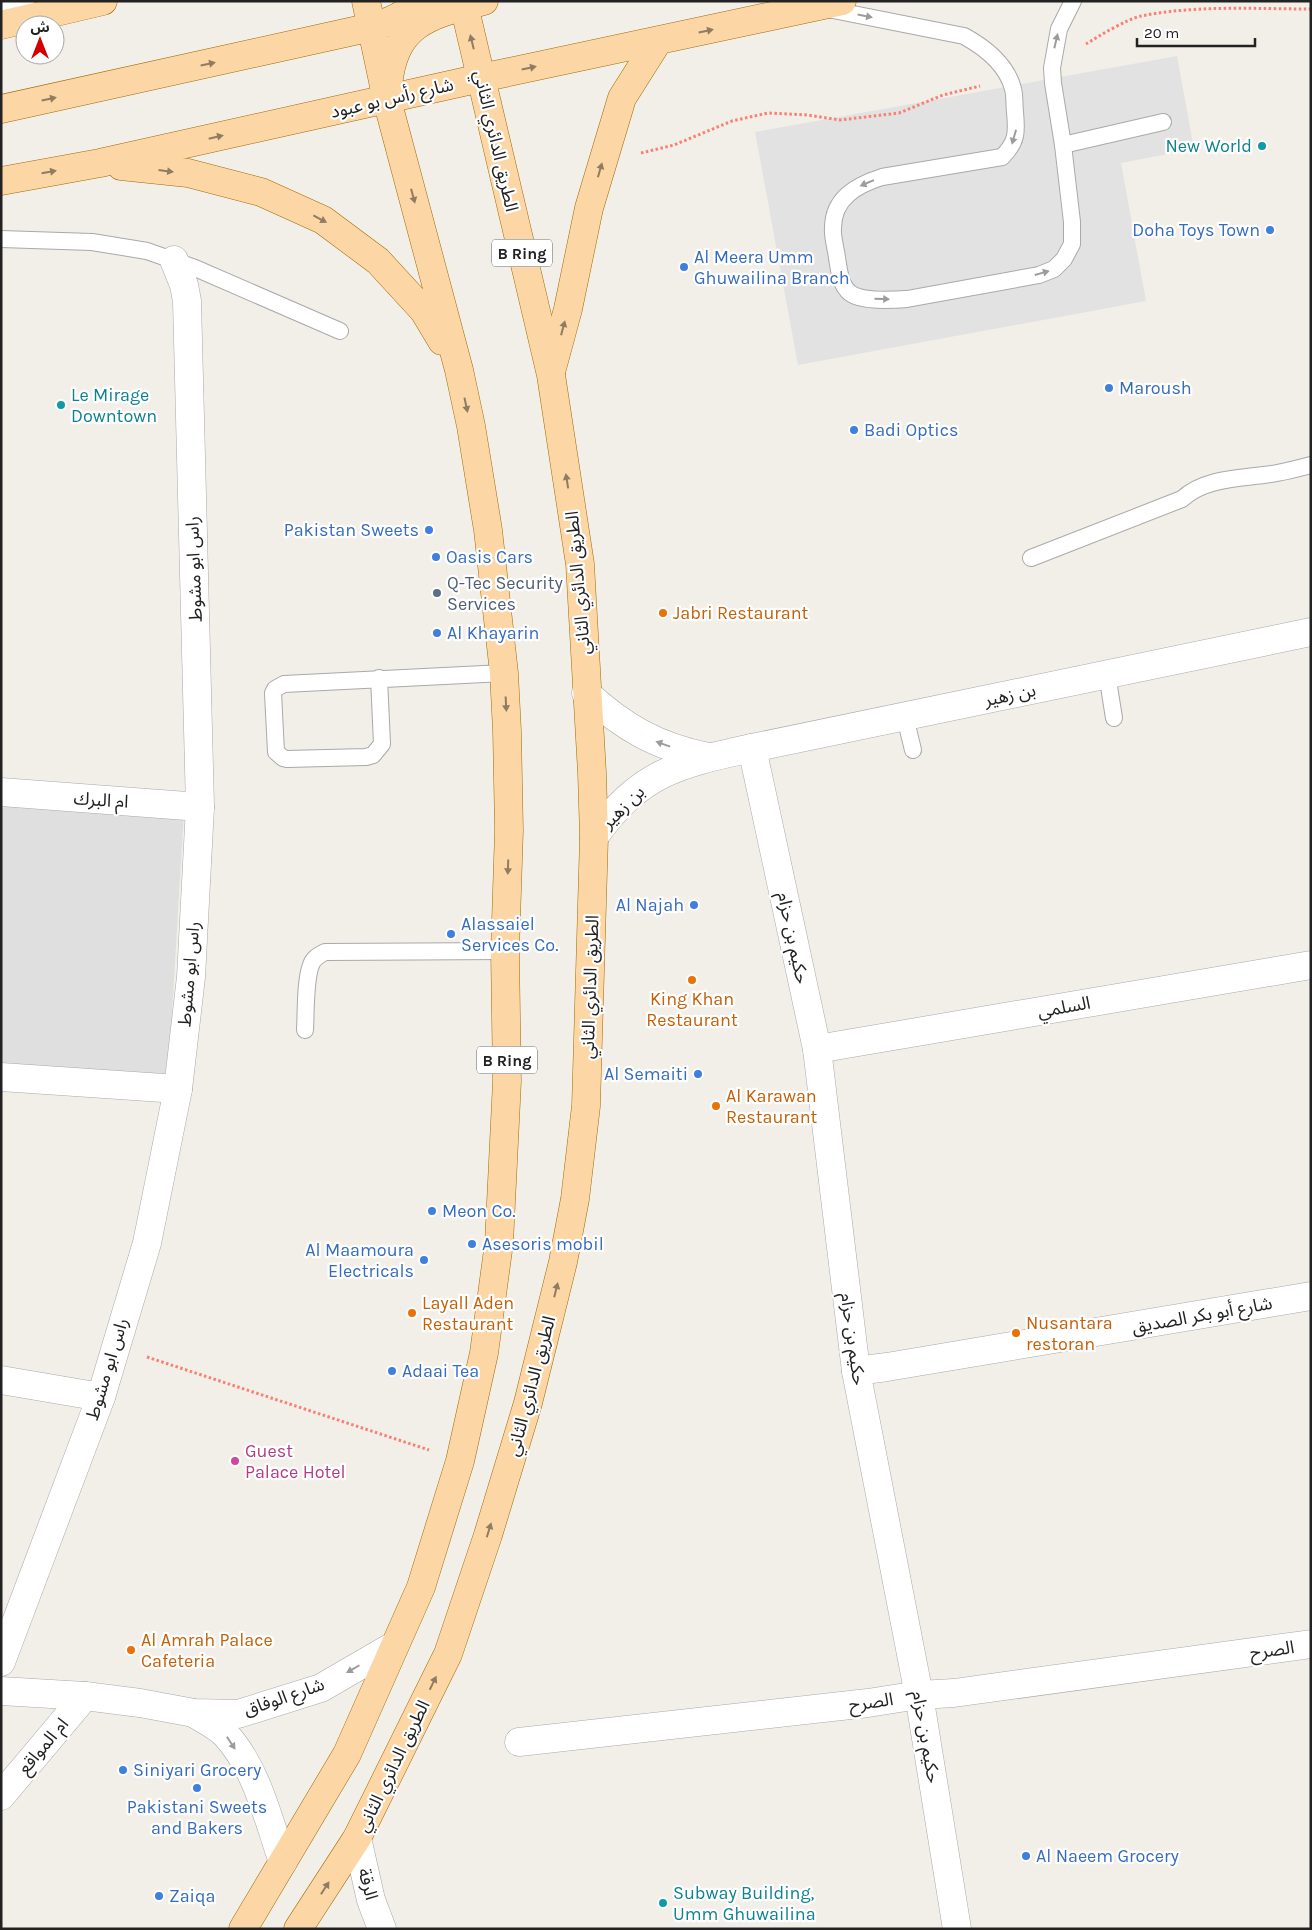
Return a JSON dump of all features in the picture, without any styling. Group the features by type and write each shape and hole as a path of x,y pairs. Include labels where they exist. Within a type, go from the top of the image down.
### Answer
{"main road":[{"path":"49,15 103,1"},
{"name":"B Ring","path":"243,1929 347,1754 422,1586 460,1461 484,1353 499,1243 508,1081 505,951 509,830 508,731 504,672 480,476 459,370 387,100 366,1"},
{"path":"1,109 372,27 399,17 411,10 420,1"},
{"path":"387,100 392,61 396,50 411,29 428,18 470,3"},
{"name":"الطريق الدائري الثاني","path":"298,1929 357,1838 448,1654 488,1535 528,1403 563,1262 575,1199 586,1106 594,837 580,564 551,375 481,78 470,3"},
{"name":"شارع رأس بو عبود","path":"1,181 100,163 481,78 829,4"},
{"path":"1,25 15,22"},
{"path":"551,375 568,309 589,208 622,98 658,41"},
{"path":"100,163 188,174 252,189 323,220 378,261 424,311 459,370"}],"street":[{"path":"1,6 28,15"},
{"name":"راس ابو مشوط","path":"1,1662 101,1397 147,1243 178,1089 191,976 200,807 187,301 184,285 174,260"},
{"name":"بن زهير","path":"594,837 611,814 632,793 672,769 710,757 1311,632"},
{"name":"بن زهير","path":"586,693 630,729 682,752 710,757"},
{"name":"حكيم بن حزام","path":"752,748 817,1049 856,1371 918,1695 958,1929"},
{"name":"ام البرك","path":"1,792 200,807"},
{"name":"السلمي","path":"817,1049 1311,965"},
{"path":"1,1077 178,1089"},
{"name":"شارع أبو بكر الصديق","path":"856,1371 1311,1296"},
{"path":"1,1380 101,1397"},
{"name":"الصرح","path":"519,1742 868,1703 918,1695 963,1692 1311,1644"},
{"name":"شارع الوفاق","path":"1,1691 85,1696 140,1703 194,1713 238,1714 321,1688 395,1645"},
{"name":"ام المواقع","path":"1,1796 85,1696"},
{"name":"شارع الوفاق","path":"194,1713 225,1734 244,1762 261,1796 283,1862"},
{"name":"الرقة","path":"357,1838 371,1900 382,1929"}],"lane":[{"path":"829,4 964,36 983,47 1009,78 1013,89 1017,131 1011,147 1002,157 882,177 864,183 846,194 836,209 832,228 841,279 850,293 869,299 907,299 1039,275 1054,269 1064,259 1072,244 1072,222 1052,68 1059,29 1073,1"},
{"path":"1063,145 1163,122"},
{"path":"1,239 111,244 147,251 174,260 340,331"},
{"path":"1031,558 1182,499 1191,490 1205,485 1276,474 1311,466"},
{"path":"379,678 382,744 373,755 366,757 287,759 276,752 273,699 275,689 284,684 379,678 504,672"},
{"path":"1107,674 1114,718"},
{"path":"906,717 913,750"},
{"path":"305,1030 311,964 317,956 325,952 505,951"}],"path":[{"path":"1052,68 1098,36 1139,16 1194,10 1311,9"},
{"path":"607,145 632,154 674,145 732,121 768,113 807,115 840,120 899,113 943,95 1009,78"},
{"path":"115,1346 460,1461"}],"shaded area":[{"path":"1177,56 1194,149 1121,163 1146,301 798,365 755,132"},
{"path":"1,782 185,795 168,1080 1,1067"}],"place":[{"name":"New World","path":"1262,146"},
{"name":"Doha Toys Town","path":"1270,230"},
{"name":"Al Meera Umm Ghuwailina Branch","path":"684,267"},
{"name":"Maroush","path":"1109,388"},
{"name":"Le Mirage Downtown","path":"61,405"},
{"name":"Badi Optics","path":"854,430"},
{"name":"Pakistan Sweets","path":"429,530"},
{"name":"Oasis Cars","path":"436,557"},
{"name":"Q-Tec Security Services","path":"437,593"},
{"name":"Jabri Restaurant","path":"663,613"},
{"name":"Al Khayarin","path":"437,633"},
{"name":"Al Najah","path":"694,905"},
{"name":"Alassaiel Services Co.","path":"451,934"},
{"name":"King Khan Restaurant","path":"692,980"},
{"name":"Al Semaiti","path":"698,1074"},
{"name":"Al Karawan Restaurant","path":"716,1106"},
{"name":"Meon Co.","path":"432,1211"},
{"name":"Asesoris mobil","path":"472,1244"},
{"name":"Al Maamoura Electricals","path":"424,1260"},
{"name":"Layall Aden Restaurant","path":"412,1313"},
{"name":"Nusantara restoran","path":"1016,1333"},
{"name":"Adaai Tea","path":"392,1371"},
{"name":"Guest Palace Hotel","path":"235,1461"},
{"name":"Al Amrah Palace Cafeteria","path":"131,1650"},
{"name":"Siniyari Grocery","path":"123,1770"},
{"name":"Pakistani Sweets and Bakers","path":"197,1788"},
{"name":"Al Naeem Grocery","path":"1026,1856"},
{"name":"Zaiqa","path":"159,1896"},
{"name":"Subway Building, Umm Ghuwailina","path":"663,1903"}]}
